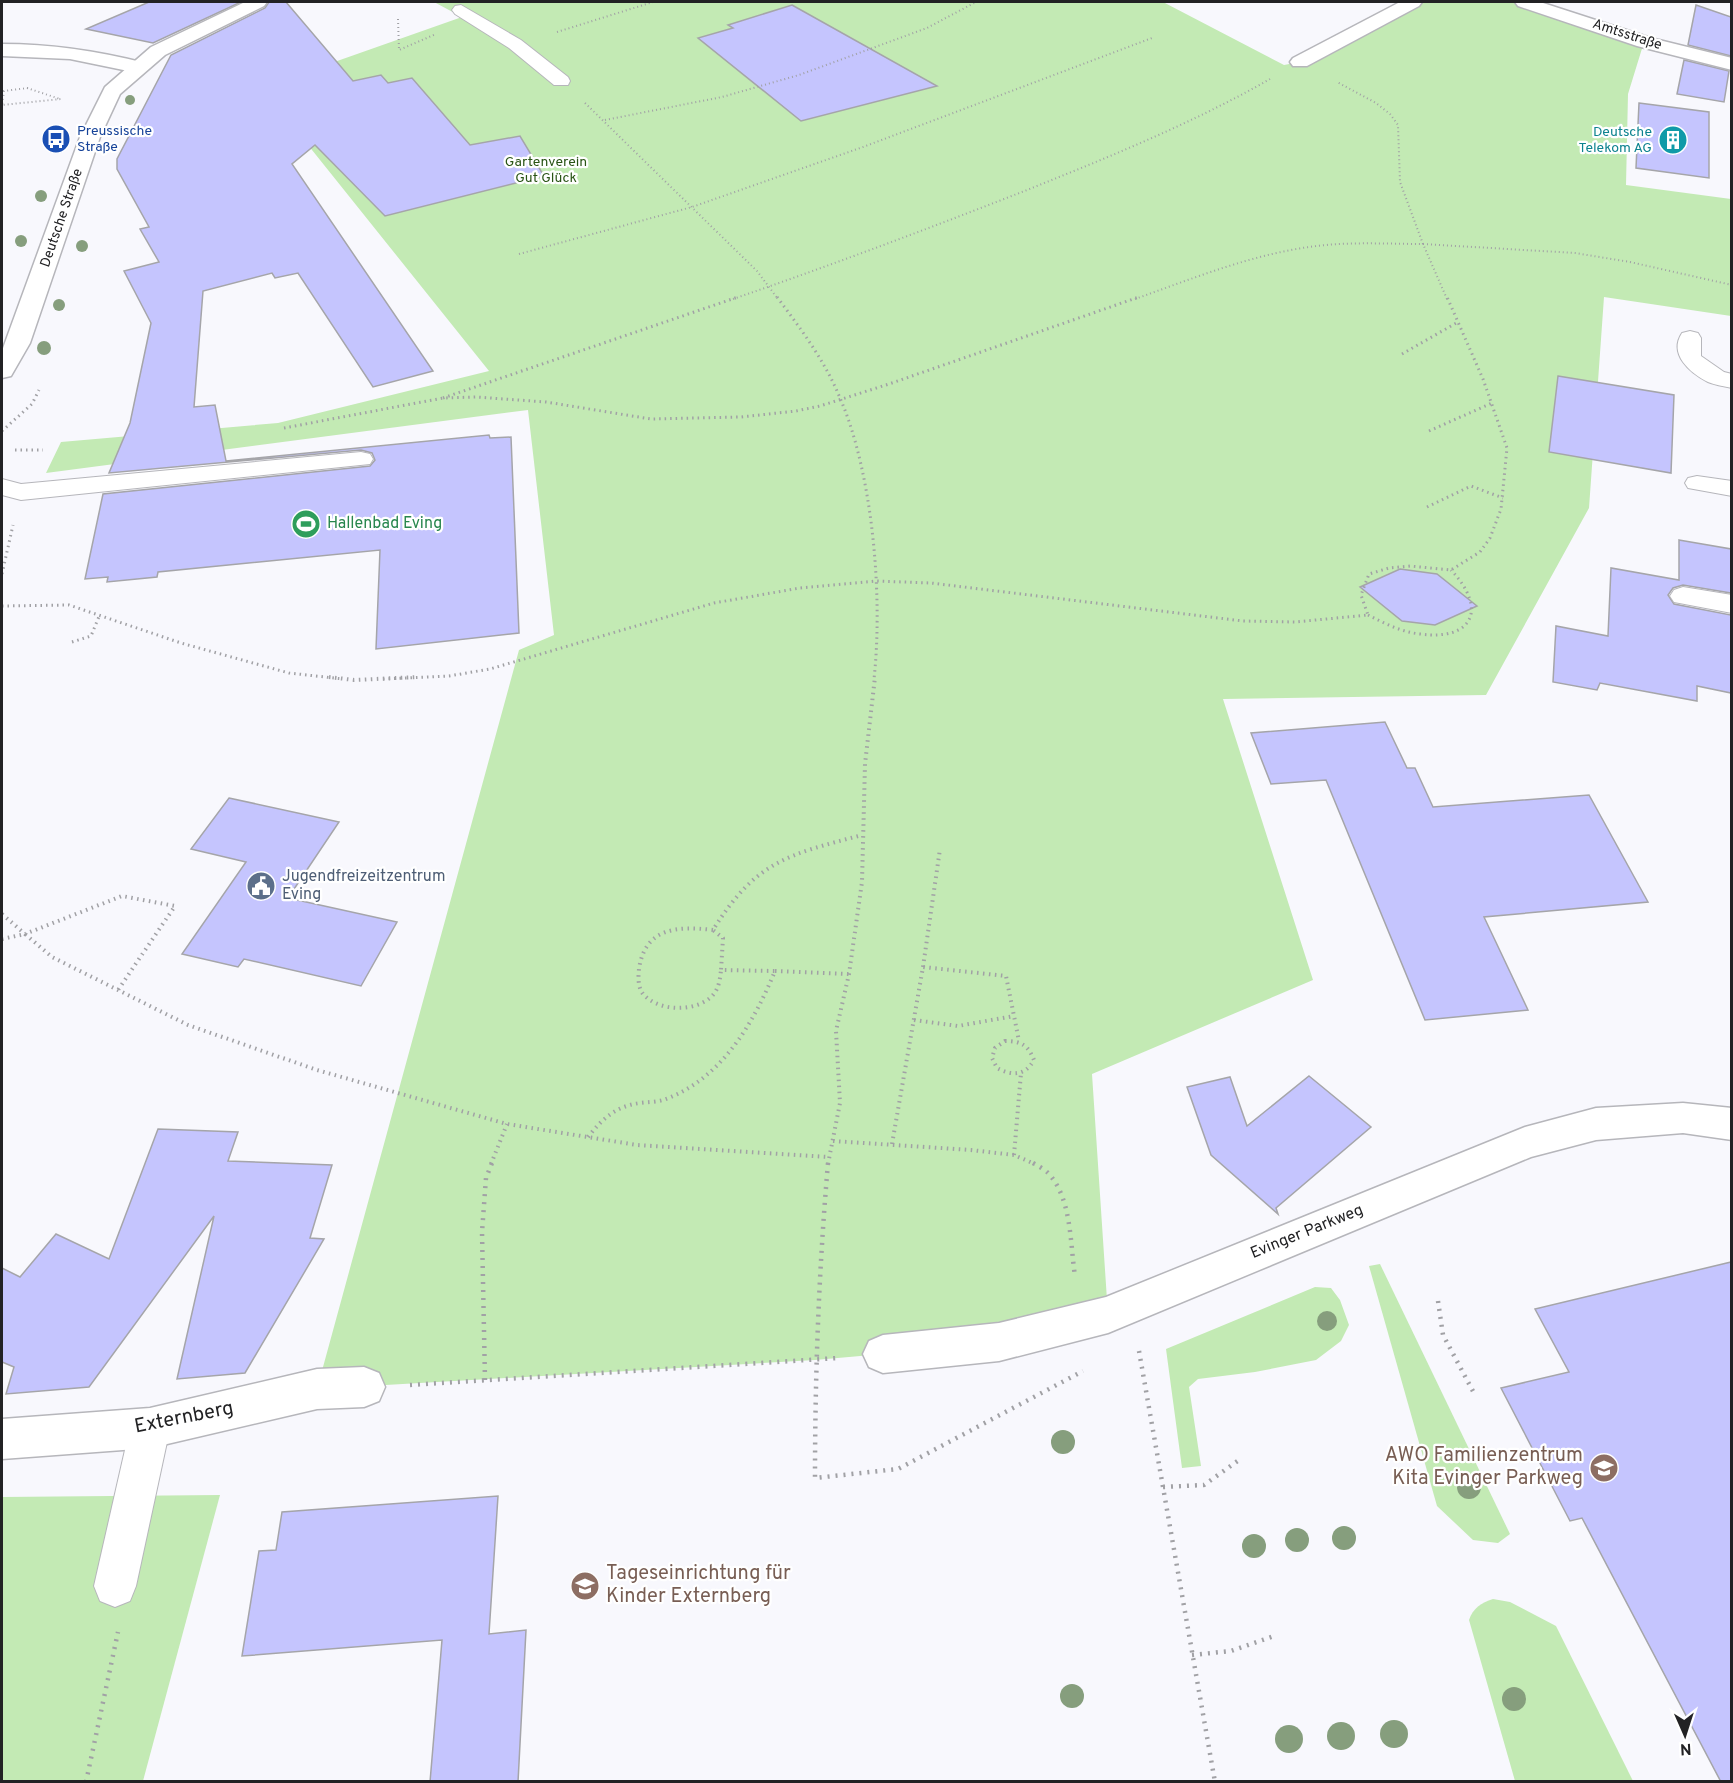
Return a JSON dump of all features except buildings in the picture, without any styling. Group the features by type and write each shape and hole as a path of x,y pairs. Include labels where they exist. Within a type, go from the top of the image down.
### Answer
{"street":[{"name":"Deutsche Straße","path":"2,371 18,343 90,137 112,92 158,51 258,2"},
{"path":"1300,62 1413,2"},
{"name":"Amtsstraße","path":"1524,2 1644,42 1731,64"},
{"path":"2,50 111,59 138,67"},
{"name":"Evinger Parkweg","path":"883,1354 999,1342 1108,1315 1525,1143 1596,1124 1683,1118 1731,1124"},
{"name":"Externberg","path":"2,1439 150,1428 317,1389 364,1387"}],"lane":[{"path":"461,10 515,44 561,81"},
{"path":"1690,338 1690,358 1716,377 1731,381"},
{"path":"11,490 361,459"},
{"path":"1697,483 1731,489"},
{"path":"1683,596 1731,604"},
{"path":"117,1603 150,1428"}],"path":[{"path":"515,44 653,2"},
{"path":"605,120 722,97 799,75 927,28 976,2"},
{"path":"398,19 399,50"},
{"path":"519,254 692,207 874,143 1152,38"},
{"path":"274,429 443,398 770,286 973,211 1104,159 1244,94 1300,62 1374,102 1394,119 1401,133 1398,160 1401,183 1423,244 1492,402 1507,448 1503,498 1490,538 1480,552 1451,570"},
{"path":"561,81 605,120 770,286 823,363 841,399 862,472 872,524 876,581 876,664 865,764 862,882 849,974 836,1031 840,1103 829,1157 814,1360 815,1478 898,1469 1085,1370"},
{"path":"37,84 28,88 4,91 2,105 61,99"},
{"path":"19,85 70,102"},
{"path":"443,398 508,398 651,419 741,417 796,411 841,399 1226,267 1274,254 1326,245 1423,244 1575,253 1630,262 1731,285"},
{"path":"1402,354 1458,322"},
{"path":"1429,431 1492,402"},
{"path":"12,450 52,450"},
{"path":"1427,507 1471,486 1503,498"},
{"path":"2,574 7,553 11,490"},
{"path":"2,553 7,553"},
{"path":"2,606 69,605 182,643 289,673 354,680 437,677 490,669 531,659 714,603 800,588 876,581 931,583 1244,621 1295,622 1368,615 1394,629 1429,635 1455,631 1470,620 1475,606 1471,591 1451,570 1428,566 1394,565 1370,574 1361,595 1368,615"},
{"path":"72,642 91,636 100,614"},
{"path":"713,930 730,902 753,878 806,850 862,835"},
{"path":"892,1144 923,967 940,849"},
{"path":"2,939 25,934 122,896 175,906 118,990"},
{"path":"2,914 52,957 188,1025 317,1070 507,1124 637,1145 829,1157"},
{"path":"678,928 713,930 723,938 719,985 713,995 700,1003 687,1007 658,1004 643,994 639,986 641,954 651,939 678,928"},
{"path":"923,967 1006,976 1019,1041"},
{"path":"721,970 849,974"},
{"path":"588,1137 600,1121 617,1107 662,1100 691,1088 740,1041 760,1008 775,971"},
{"path":"914,1020 958,1026 1014,1016"},
{"path":"1012,1040 1019,1041 1030,1049 1034,1060 1031,1066 1015,1074 997,1068 992,1058 995,1048 999,1044 1012,1040"},
{"path":"1014,1155 1021,1073"},
{"path":"485,1380 482,1232 486,1178 507,1124"},
{"path":"832,1141 1014,1155 1032,1162 1048,1173 1060,1190 1066,1213 1082,1321"},
{"path":"1438,1301 1443,1335 1475,1395"},
{"path":"1137,1342 1215,1782"},
{"path":"364,1387 814,1360"},
{"path":"1163,1487 1204,1485 1239,1460"},
{"path":"86,1782 117,1603"},
{"path":"1192,1655 1232,1652 1274,1636"}],"green space":[{"name":"Gartenverein Gut Glück","path":"434,2 1163,2 1284,65 1300,62 1413,2 1524,2 1644,42 1628,94 1626,185 1731,199 1731,316 1604,297 1589,508 1486,695 1223,699 1313,980 1092,1074 1108,1315 883,1354 317,1389 519,650 554,635 528,410 46,473 61,442 278,423 489,371 304,140 323,66 462,17"},
{"path":"1380,1264 1510,1534 1498,1543 1473,1540 1437,1506 1369,1266"},
{"path":"1315,1287 1331,1288 1340,1300 1349,1325 1341,1341 1316,1360 1255,1372 1198,1379 1189,1387 1201,1466 1182,1468 1166,1349"},
{"path":"220,1495 143,1781 2,1781 2,1497"},
{"path":"1493,1599 1510,1602 1556,1626 1633,1781 1515,1781 1469,1620 1478,1606"}],"place":[{"name":"Preussische Straße","path":"56,139"},
{"name":"Deutsche Telekom AG","path":"1673,140"},
{"name":"Hallenbad Eving","path":"306,524"},
{"name":"Jugendfreizeitzentrum Eving","path":"261,886"},
{"name":"AWO Familienzentrum Kita Evinger Parkweg","path":"1604,1468"},
{"name":"Tageseinrichtung für Kinder Externberg","path":"585,1586"}]}
